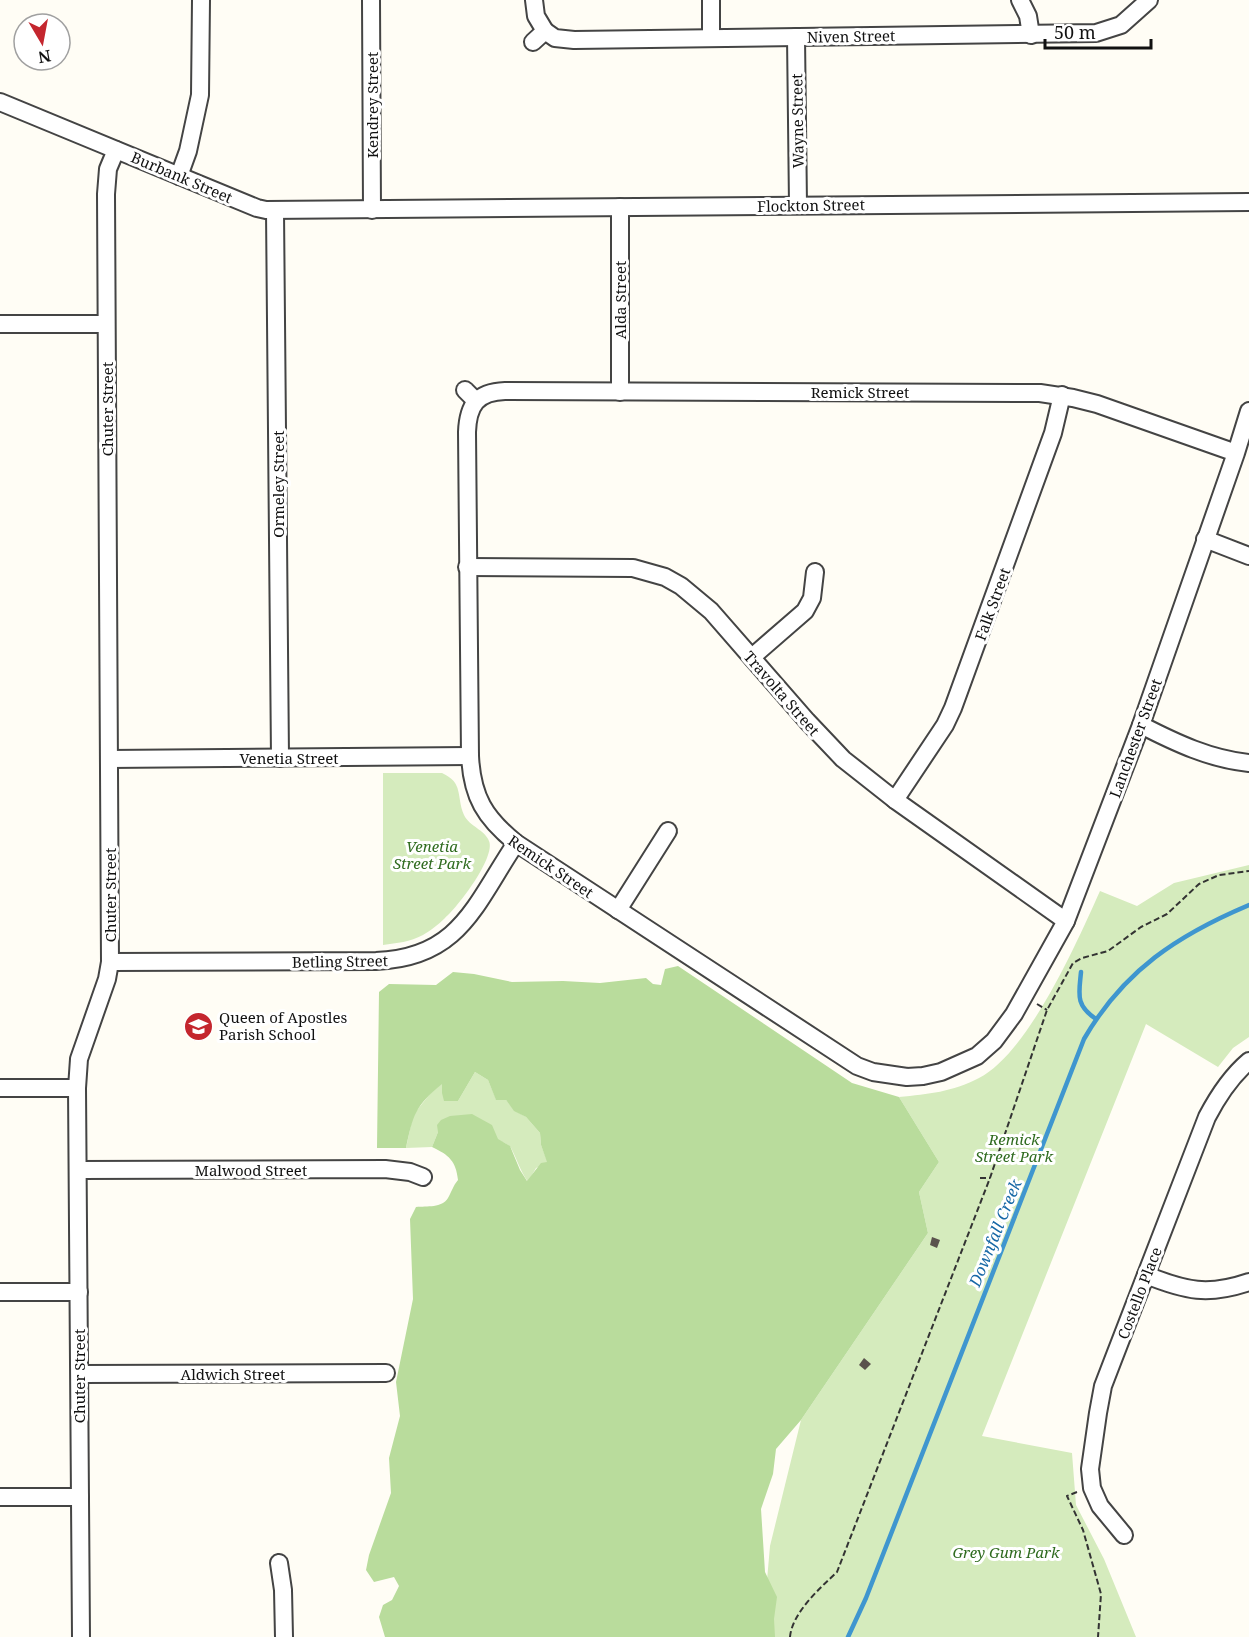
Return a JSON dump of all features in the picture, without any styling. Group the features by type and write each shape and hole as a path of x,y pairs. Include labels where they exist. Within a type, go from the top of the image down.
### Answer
{"street":[{"path":"179,176 188,151 200,94 201,0"},
{"name":"Kendrey Street","path":"371,0 372,210"},
{"name":"Niven Street","path":"534,0 539,36 574,40 1031,35 1105,32 1121,25 1149,0"},
{"path":"711,0 711,38"},
{"path":"1020,0 1028,15 1031,35"},
{"name":"Wayne Street","path":"796,37 798,205"},
{"name":"Burbank Street","path":"0,102 256,208 275,211 372,210"},
{"name":"Chuter Street","path":"81,1637 77,1088 79,1059 107,979 110,962 106,184 108,169 116,150"},
{"name":"Flockton Street","path":"372,210 1249,202"},
{"name":"Alda Street","path":"620,207 620,392"},
{"name":"Ormeley Street","path":"275,211 280,758"},
{"path":"0,324 106,324"},
{"name":"Remick Street","path":"986,1049 959,1065 923,1076 899,1076 873,1072 857,1066 516,843 494,824 482,807 473,784 470,756 467,419 470,395 496,392 1020,392 1062,395 1097,404 1236,453"},
{"name":"Falk Street","path":"895,800 945,725 953,708 1053,433 1062,395"},
{"name":"Lanchester Street","path":"986,1049 1014,1014 1066,921 1141,725 1249,411"},
{"path":"1206,539 1249,556"},
{"name":"Travolta Street","path":"467,567 615,567 647,571 665,578 694,595 711,611 830,746 867,779 1066,921"},
{"path":"752,657 805,611 812,598 815,572"},
{"path":"1141,725 1182,746 1226,760 1249,763"},
{"name":"Venetia Street","path":"109,759 470,756"},
{"path":"618,910 668,831"},
{"name":"Betling Street","path":"110,962 376,961 417,956 443,942 462,925 516,843"},
{"name":"Costello Place","path":"1124,1535 1100,1506 1092,1488 1090,1469 1103,1386 1207,1117 1228,1082 1249,1061"},
{"path":"0,1088 77,1088"},
{"name":"Malwood Street","path":"78,1170 385,1169 410,1172 423,1177"},
{"path":"1146,1275 1181,1288 1201,1291 1222,1290 1249,1282"},
{"path":"0,1292 79,1292"},
{"name":"Aldwich Street","path":"80,1374 386,1373"},
{"path":"0,1497 80,1497"},
{"path":"279,1563 283,1590 284,1637"}],"path":[{"path":"790,1637 792,1625 811,1594 837,1572 990,1178 1047,1010 1073,963 1082,958 1108,951 1141,927 1167,914 1198,885 1219,875 1249,871"},
{"path":"980,1178 990,1178"},
{"path":"1092,1488 1066,1496 1083,1530 1101,1594 1098,1637"}],"green space":[{"name":"Venetia Street Park","path":"383,773 442,773 449,777 457,786 466,819 487,837 490,848 482,869 458,904 443,920 429,932 418,937 383,945"},
{"name":"Remick Street Park","path":"1249,865 1249,1037 1233,1048 1218,1067 1146,1024 982,1436 1072,1453 1076,1505 1104,1559 1136,1637 762,1637 770,1546 801,1420 928,1233 919,1192 939,1162 899,1097 950,1089 979,1078 998,1065 1016,1045 1050,994 1100,891 1137,906 1174,883"},
{"path":"678,966 852,1083 899,1097 939,1162 919,1192 928,1233 801,1420 776,1449 773,1474 761,1509 765,1572 777,1597 774,1619 775,1637 385,1637 379,1617 383,1605 392,1600 399,1586 394,1577 374,1582 366,1570 391,1493 389,1458 400,1416 396,1382 413,1299 410,1219 416,1207 434,1206 445,1201 458,1180 451,1159 432,1147 438,1132 437,1125 441,1120 450,1116 472,1114 492,1125 498,1139 510,1146 527,1181 541,1163 547,1162 541,1145 540,1133 526,1117 514,1111 506,1100 496,1100 488,1080 475,1072 458,1101 444,1101 442,1084 426,1099 413,1119 406,1148 377,1148 379,992 389,984 436,985 453,972 512,982 600,983 646,978 653,984 661,985 665,969"},
{"path":"475,1072 488,1080 496,1099 506,1100 540,1133 541,1145 548,1163 536,1168 528,1182 511,1148 498,1140 438,1132 432,1147 406,1148 413,1115 430,1094 442,1083 458,1101"}],"building":[{"path":"932,1237 940,1240 937,1248 930,1245"},
{"path":"864,1358 871,1364 865,1370 859,1365"}],"waterway":[{"name":"Downfall Creek","path":"848,1637 866,1598 1084,1039 1117,993 1155,957 1199,929 1249,905"},
{"path":"1081,972 1079,993 1081,1004 1096,1019"}],"place":[{"name":"Queen of Apostles Parish School","path":"198,1026"}],"park label":[{"name":"Grey Gum Park","path":"1006,1552"}]}
